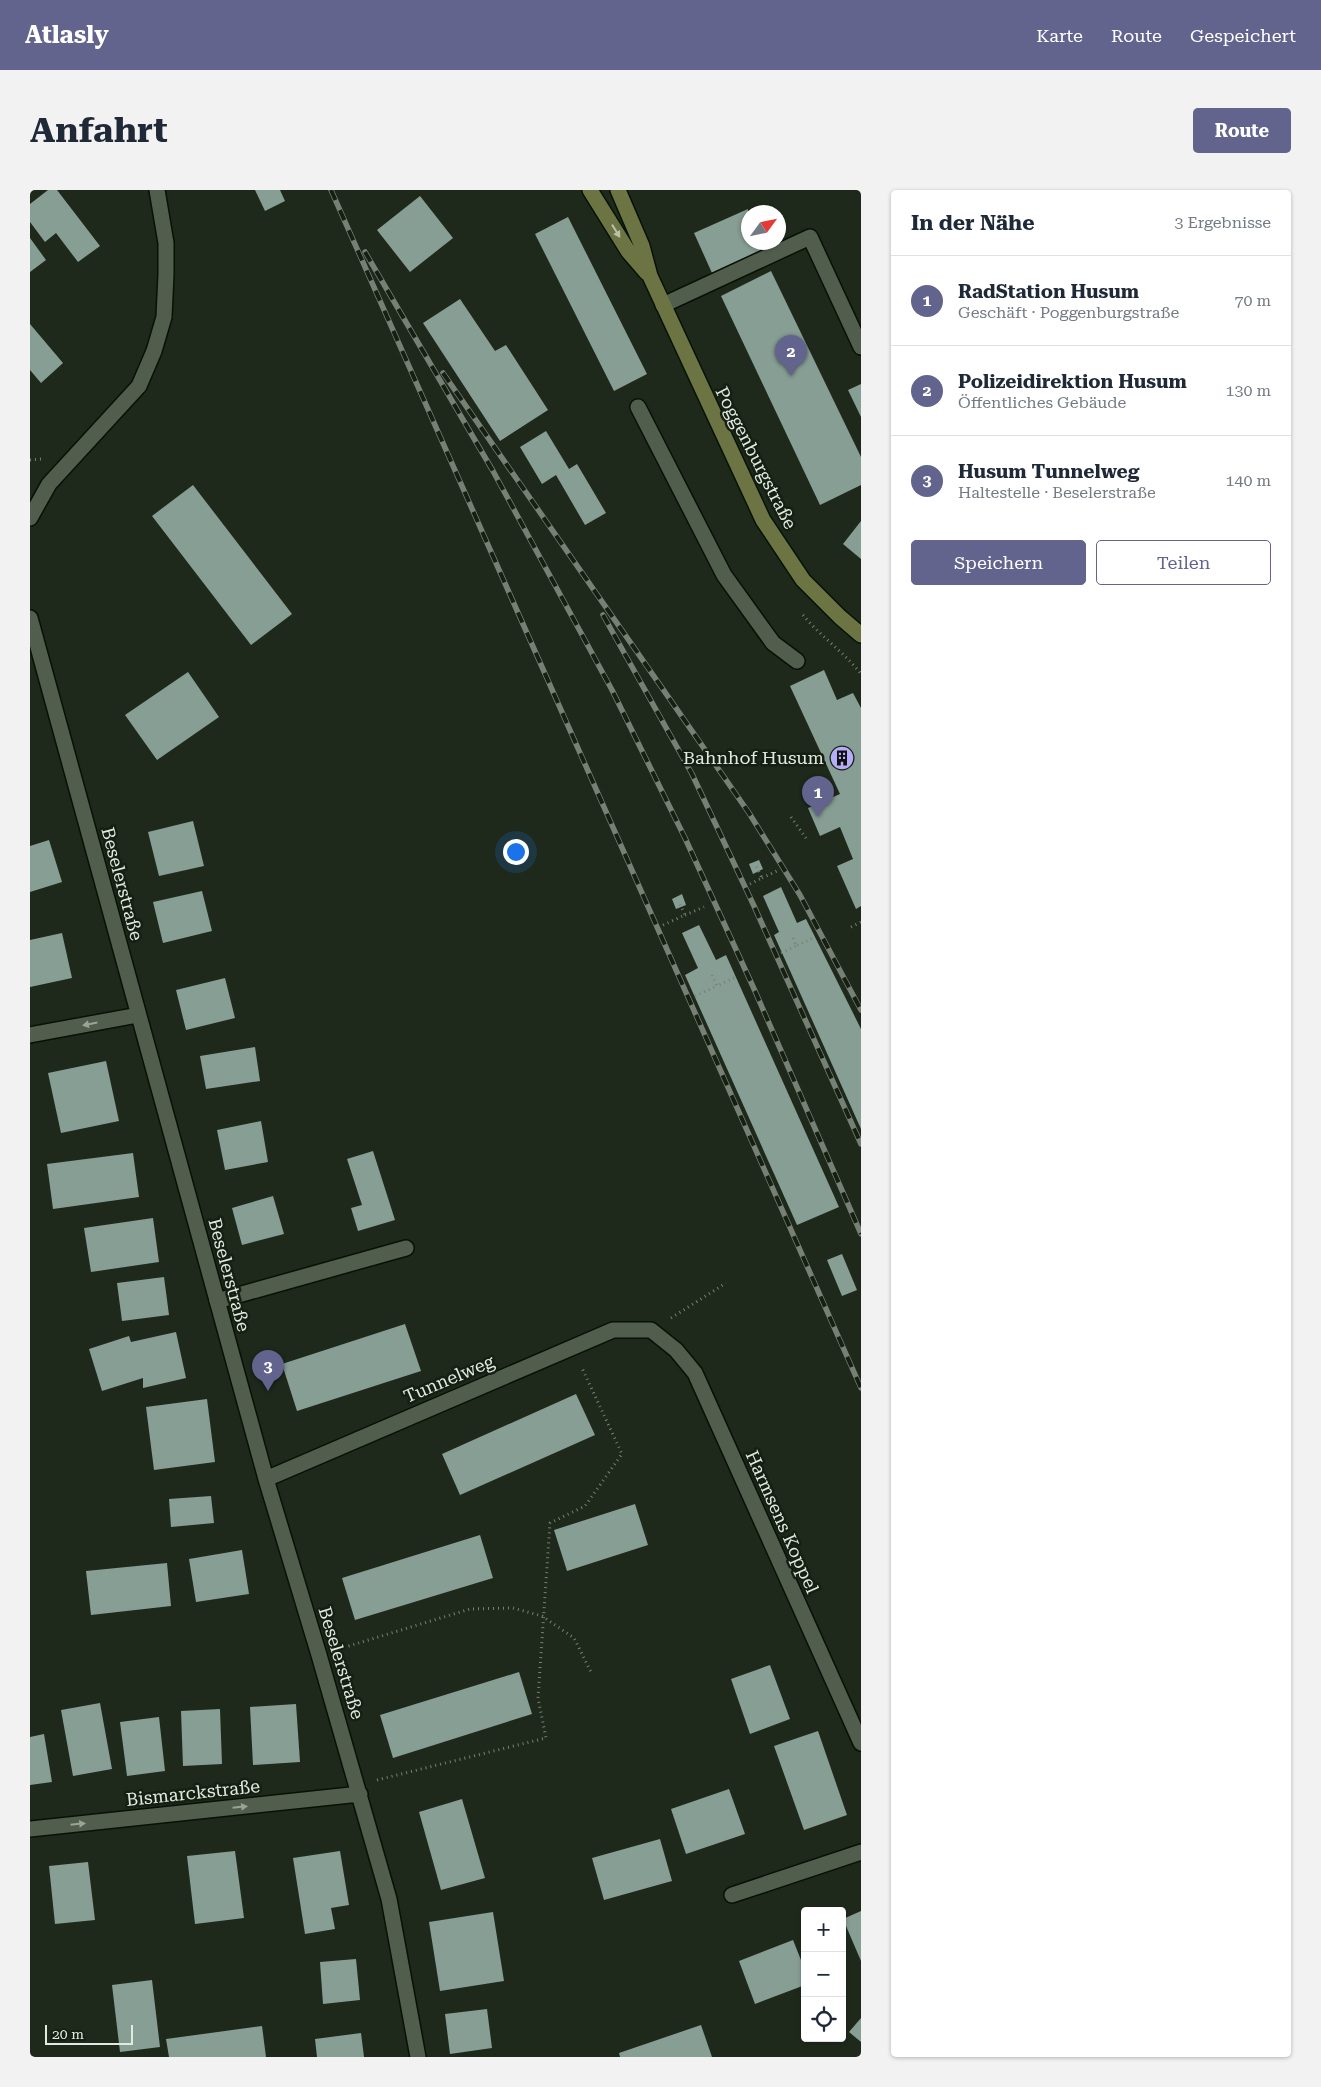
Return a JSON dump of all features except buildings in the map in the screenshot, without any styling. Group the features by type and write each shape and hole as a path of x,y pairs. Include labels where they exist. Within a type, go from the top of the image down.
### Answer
{"main road":[{"name":"Poggenburgstraße","path":"590,190 628,251 650,276"},
{"name":"Poggenburgstraße","path":"618,190 642,246 650,276 662,304 763,520 803,580 861,635"}],"street":[{"path":"30,518 49,484 139,386 154,351 164,317 166,274 166,243 157,190"},
{"path":"662,304 810,237 861,347"},
{"path":"638,407 724,575 773,643 797,661"},
{"name":"Beselerstraße","path":"30,618 35,654 138,1015 266,1479 360,1794 389,1899 418,2057"},
{"path":"30,1035 138,1015"},
{"path":"217,1301 406,1248"},
{"name":"Tunnelweg","path":"266,1479 613,1330 651,1330"},
{"name":"Harmsens Koppel","path":"651,1330 676,1350 694,1373 861,1743"},
{"name":"Bismarckstraße","path":"30,1829 360,1794"},
{"path":"732,1895 861,1852"}],"path":[{"path":"848,659 861,674"},
{"path":"791,817 808,841"},
{"path":"756,866 762,878"},
{"path":"750,884 777,871"},
{"path":"679,902 685,915"},
{"path":"663,925 704,907"},
{"path":"850,927 861,922"},
{"path":"781,953 816,937"},
{"path":"793,938 796,946"},
{"path":"712,975 717,986"},
{"path":"694,996 736,977"},
{"path":"651,1330 726,1283"},
{"path":"360,1794 377,1780 546,1738 538,1698 542,1616 550,1522 585,1506 622,1454 573,1347"},
{"path":"319,1656 470,1609 513,1608 542,1616 574,1638 592,1674"}],"railway":[{"path":"331,190 861,1388"},
{"path":"365,252 493,471 612,690 685,838 755,991 861,1234"},
{"path":"443,373 749,813 800,895 861,1010"},
{"path":"603,615 692,774 754,906 861,1144"}],"place":[{"name":"Polizeidirektion Husum","path":"791,376"},
{"name":"Bahnhof Husum","path":"842,758"},
{"name":"RadStation Husum","path":"818,817"},
{"name":"Husum Tunnelweg","path":"268,1391"}]}
